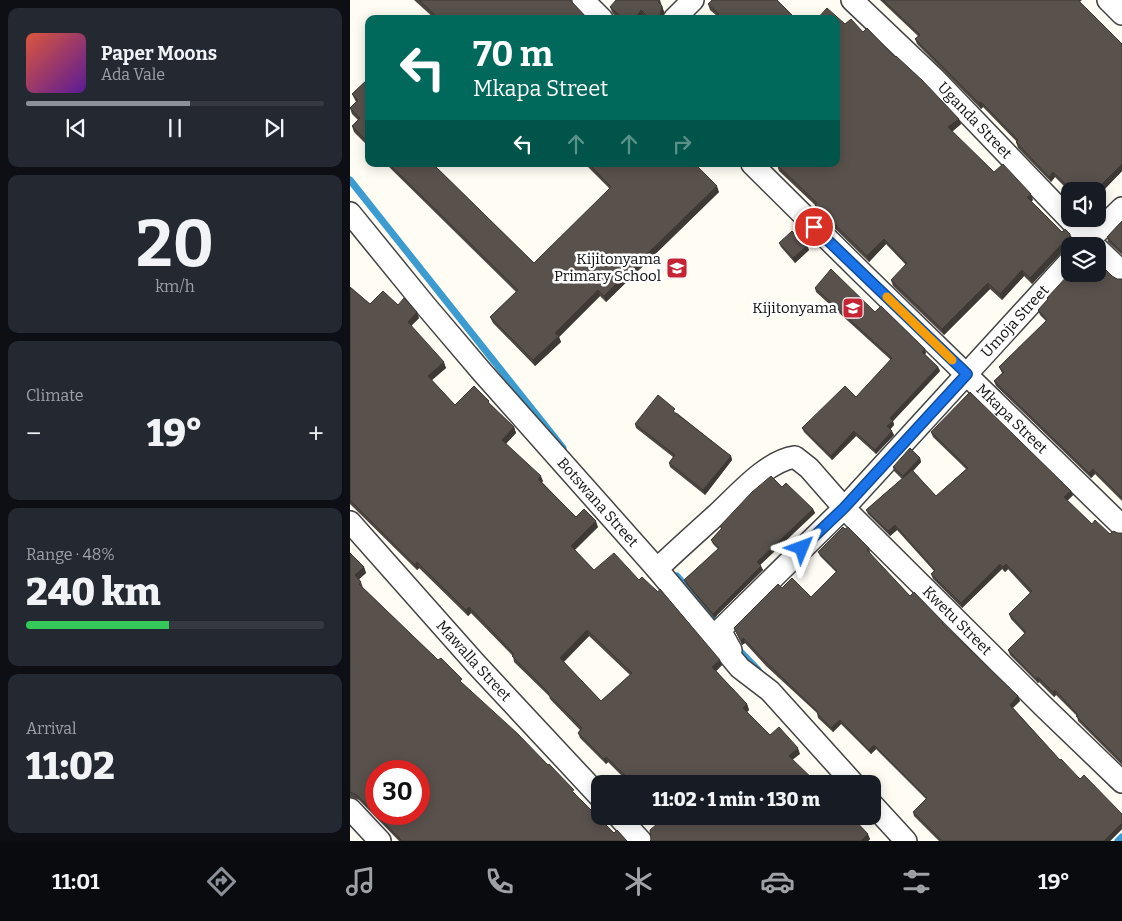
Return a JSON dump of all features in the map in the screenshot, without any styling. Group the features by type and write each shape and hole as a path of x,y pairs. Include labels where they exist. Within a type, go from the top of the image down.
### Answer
{"street":[{"path":"583,0 598,15"},
{"path":"678,15 693,0"},
{"name":"Uganda Street","path":"852,0 934,78 1083,237"},
{"path":"1108,0 1122,14"},
{"name":"Mkapa Street","path":"755,167 1122,526"},
{"path":"1098,237 1122,208"},
{"name":"Botswana Street","path":"350,213 482,372 657,570 740,668 770,691 846,775"},
{"name":"Uganda Street","path":"1106,258 1122,272"},
{"name":"Umoja Street","path":"740,668 720,630 844,508 1061,271"},
{"name":"Kwetu Street","path":"657,570 771,467 786,458 795,457 809,468 844,508 1122,782"},
{"name":"Mawalla Street","path":"350,522 476,664 591,787"},
{"path":"350,809 380,841"},
{"path":"881,814 906,841"},
{"path":"626,825 641,841"}],"building":[{"path":"419,0 570,0 584,15 435,15"},
{"path":"616,0 660,0 658,2 662,6 660,15 646,15 641,10 638,15 619,15 610,7"},
{"path":"712,0 777,0 792,15 718,15 708,4"},
{"path":"883,0 1078,0 1122,44 1122,164 1104,182 1064,182 1053,172 1049,177 1016,142 1018,140 915,39 920,35"},
{"path":"827,8 835,15 821,15"},
{"path":"851,19 863,32 867,28 895,57 923,81 959,119 948,127 994,172 1003,164 1031,194 1027,197 1062,232 1065,229 1070,234 1070,237 1061,237 1061,245 1030,278 1022,270 1000,294 988,283 942,329 891,280 907,263 884,239 867,256 815,205 817,203 779,167 840,167 840,20 845,24"},
{"path":"365,82 365,139 352,126 360,118 350,108 358,100 352,94"},
{"path":"392,167 436,167 534,263 611,187 592,167 698,167 717,186 604,296 598,290 555,333 559,336 533,360 490,317 518,290"},
{"path":"1122,221 1122,252 1107,237"},
{"path":"792,231 807,246 793,258 779,243"},
{"path":"831,269 875,312 881,306 925,349 922,352 938,367 890,418 893,421 887,426 892,431 875,450 854,431 831,456 802,428 845,386 856,397 892,358 815,288"},
{"path":"1106,270 1117,279 1122,279 1122,498 1093,469 1089,473 994,381 1004,372 999,367 1047,320 1038,310 1062,282 1106,282"},
{"path":"350,287 370,304 383,291 398,305 404,298 417,312 408,322 444,362 428,376 455,405 474,386 514,427 502,440 541,476 538,479 576,517 584,509 596,521 571,546 594,570 614,553 639,580 642,577 658,592 660,589 720,660 712,667 747,704 743,708 770,735 779,727 798,748 789,756 809,775 625,775 606,757 604,759 578,733 582,728 512,656 514,654 469,607 466,610 417,562 415,565 350,500","holes":["587,630 632,673 601,701 560,658"]},
{"path":"970,392 1071,491 1064,497 1092,524 1095,520 1110,534 1113,531 1122,533 1122,762 1076,716 1078,715 1055,690 1053,692 1038,677 1036,679 1008,650 1026,632 1009,614 1032,591 1006,564 1003,567 1000,564 961,603 931,574 935,570 895,525 888,531 866,510 912,470 936,496 968,468 931,432"},
{"path":"658,395 675,409 673,411 731,456 703,490 669,463 675,455 635,424"},
{"path":"910,448 920,458 903,476 893,467"},
{"path":"771,476 782,487 786,483 813,509 757,562 761,566 713,614 684,580 719,548 711,540 722,528 720,526 752,492"},
{"path":"843,527 845,529 848,527 869,548 867,550 910,596 914,592 942,623 1018,696 1010,705 1060,760 1080,779 1084,775 1122,814 1122,823 1104,841 942,841 913,812 927,798 874,745 869,750 840,720 831,728 818,712 743,638 741,641 734,628 778,584 782,588 792,578 811,597 837,571 818,552"},
{"path":"350,553 364,567 355,575 361,582 359,584 438,660 441,658 462,679 460,681 549,764 591,810 591,825 606,825 614,833 617,830 627,841 402,841 386,825 430,825 430,760 365,760 365,803 357,795 350,792"},
{"path":"656,825 860,825 868,834 861,841 650,841 650,830"}],"waterway":[{"path":"350,180 563,448"},
{"path":"677,576 713,616"},
{"path":"735,646 758,670"},
{"path":"1118,841 1122,837"}],"slow traffic":[{"path":"887,297 952,360"}],"place":[{"name":"Kijitonyama Primary School","path":"677,268"},
{"name":"Kijitonyama","path":"853,308"}],"route":[{"path":"802,548 844,508 967,374 814,227"}]}
